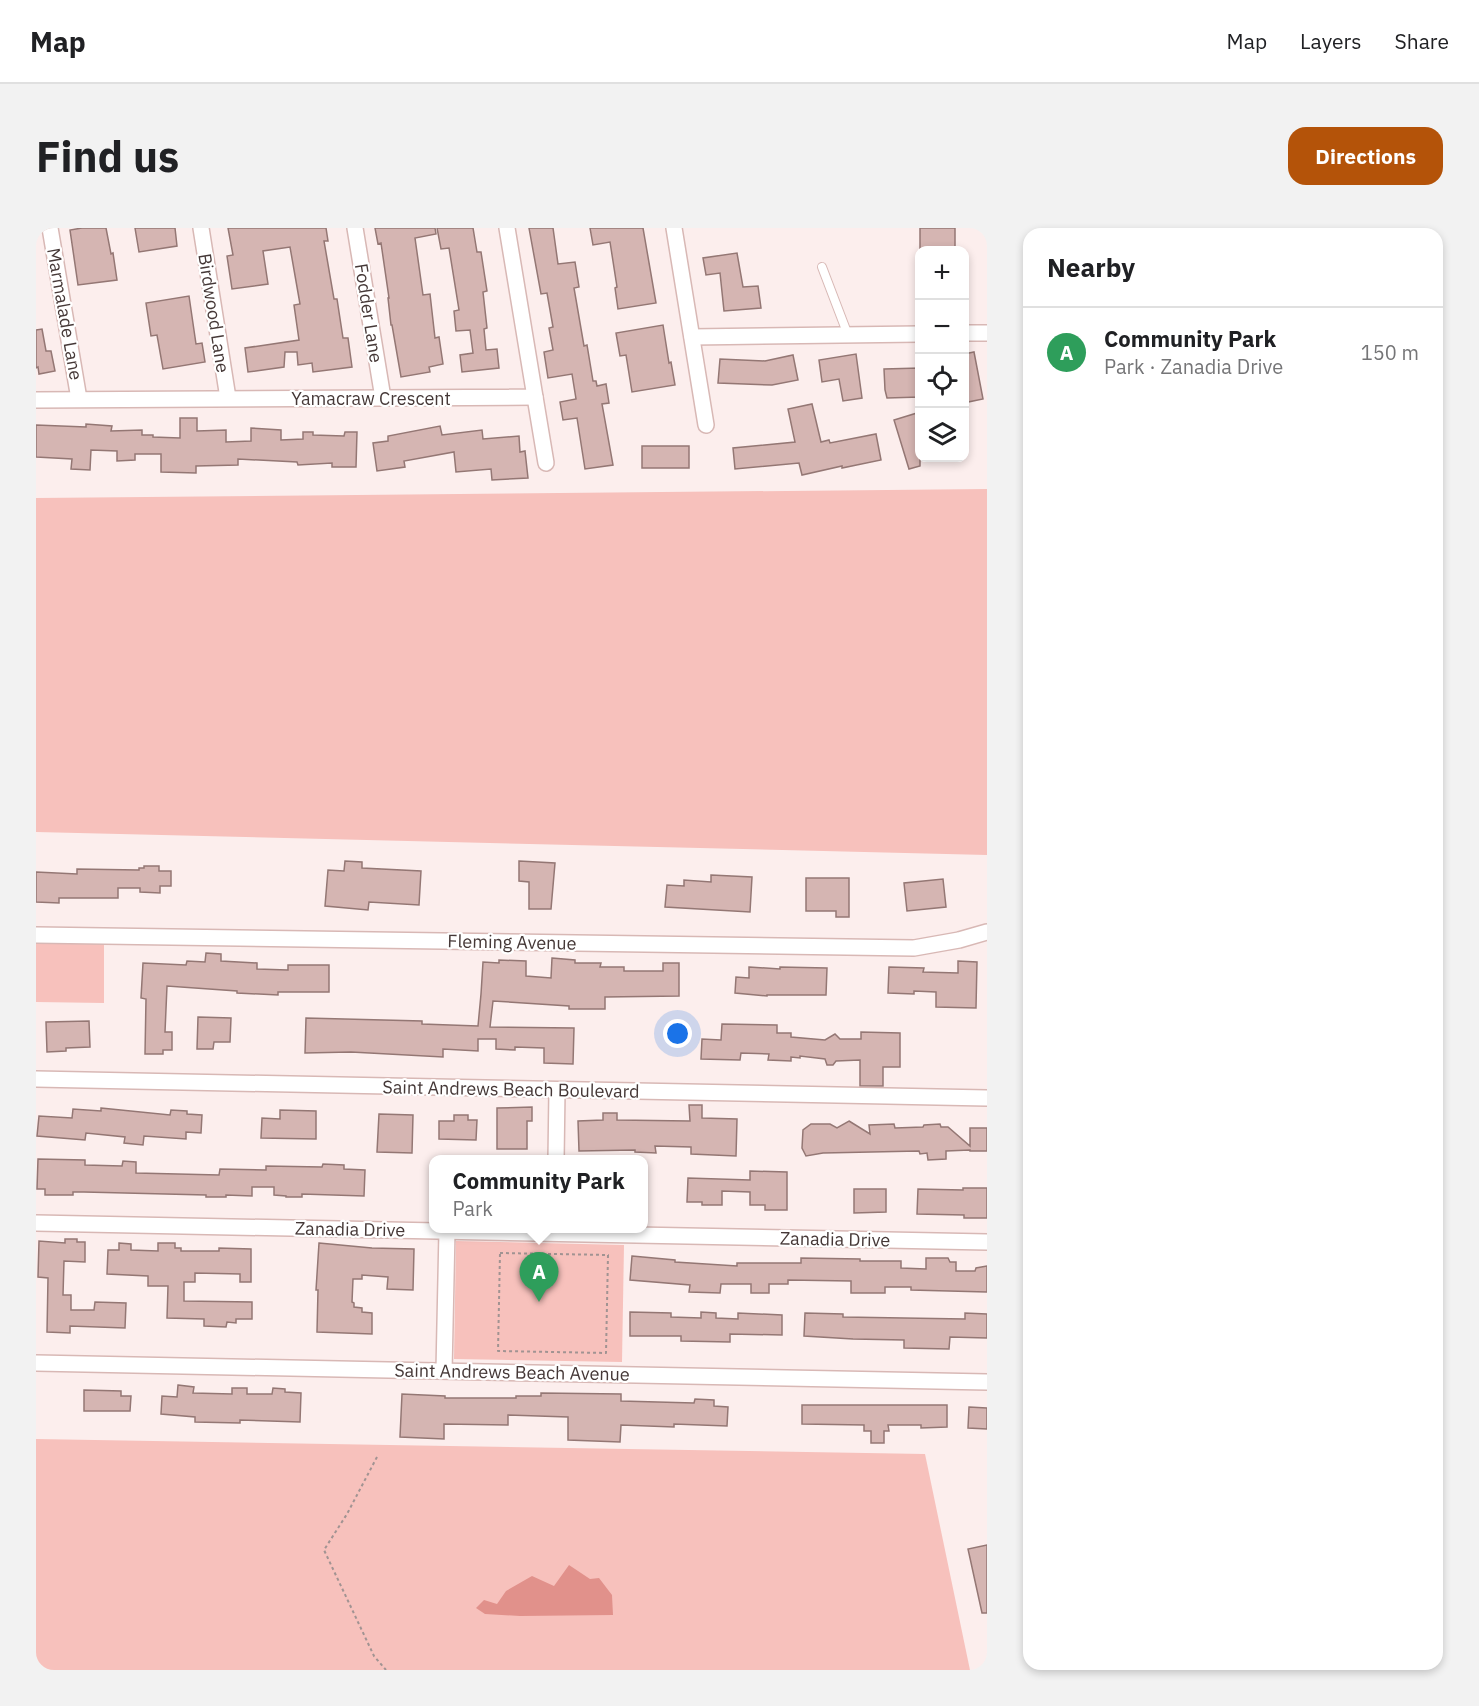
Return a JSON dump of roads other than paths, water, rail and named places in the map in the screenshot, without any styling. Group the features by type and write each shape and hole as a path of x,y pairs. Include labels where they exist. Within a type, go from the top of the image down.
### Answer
{"street":[{"name":"Marmalade Lane","path":"50,228 79,399"},
{"name":"Birdwood Lane","path":"201,228 228,398"},
{"name":"Fodder Lane","path":"355,228 383,398"},
{"path":"507,228 546,463"},
{"path":"674,228 706,425"},
{"path":"969,333 987,333"},
{"path":"692,337 915,334"},
{"name":"Yamacraw Crescent","path":"36,400 535,397"},
{"name":"Fleming Avenue","path":"36,935 914,948 959,940 987,932"},
{"name":"Saint Andrews Beach Boulevard","path":"36,1079 987,1098"},
{"path":"556,1155 557,1090"},
{"name":"Zanadia Drive","path":"36,1223 429,1231"},
{"path":"444,1371 447,1233"},
{"name":"Zanadia Drive","path":"633,1233 987,1242"},
{"name":"Saint Andrews Beach Avenue","path":"36,1363 987,1382"}],"lane":[{"path":"822,267 848,335"}],"place":[{"name":"Community Park","path":"539,1302"}]}
